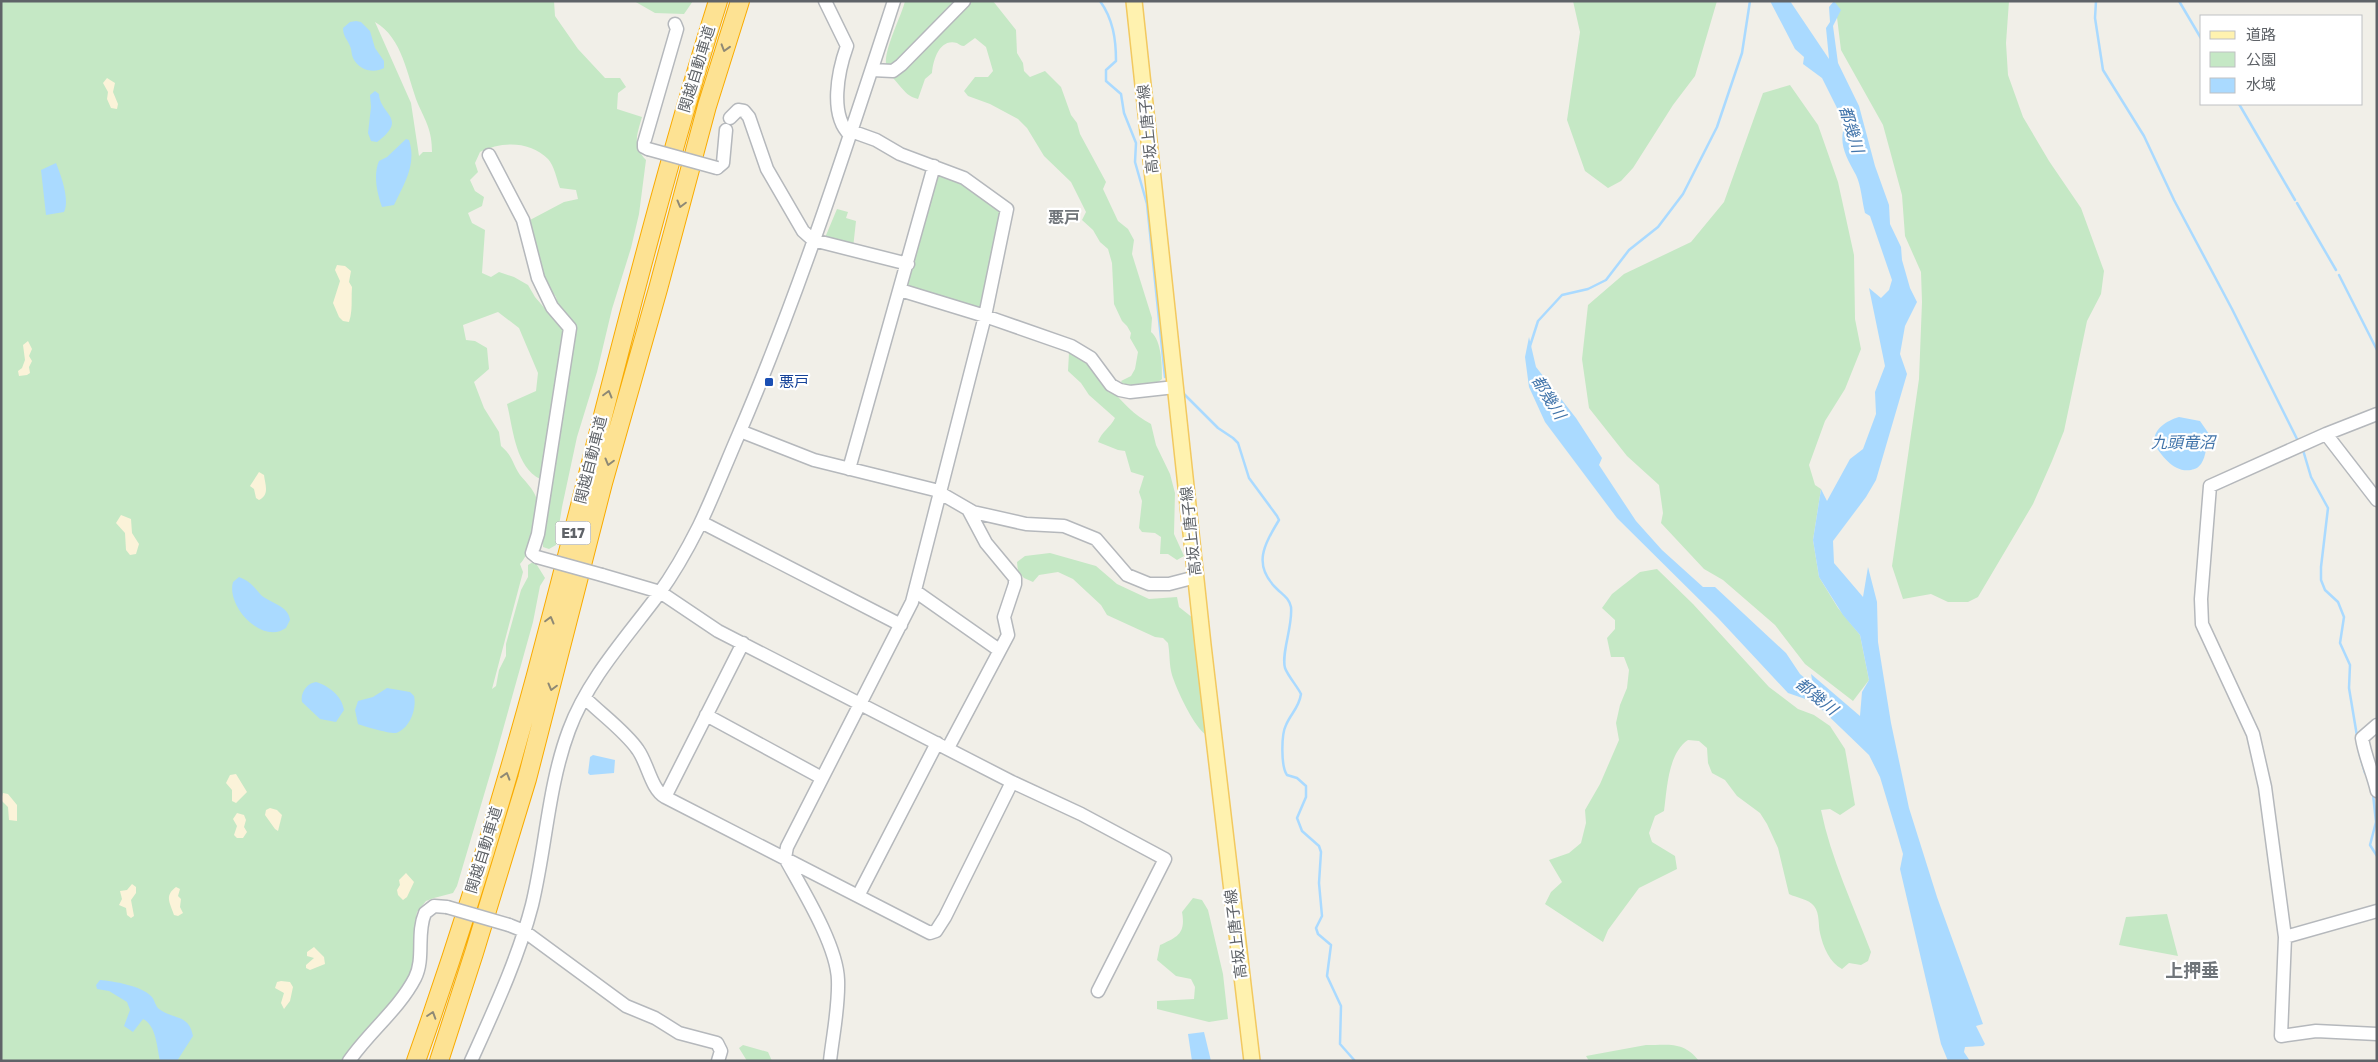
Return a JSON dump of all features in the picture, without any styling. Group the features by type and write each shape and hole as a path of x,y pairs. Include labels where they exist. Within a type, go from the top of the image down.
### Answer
{"highway":[{"name":"関越自動車道","path":"416,1061 454,948 527,706 670,162 718,1"},
{"name":"関越自動車道","path":"439,1061 527,779 626,398 658,289 707,106 740,1"}],"main road":[{"name":"高坂上唐子線","path":"1134,1 1196,577 1252,1061"}],"street":[{"path":"825,1 847,46 837,81 838,114 843,129 876,140 900,154 969,181 1007,209 985,316 915,591 901,624 787,847 785,858 817,915 835,961 838,979 830,1061"},
{"path":"471,1061 508,976 524,931 538,876 551,799 569,730 602,669 660,592 684,555 701,522 766,371 814,240 894,1"},
{"path":"872,70 893,71 902,65 964,1"},
{"path":"675,24 676,29 644,147 717,168 723,163 728,124 738,110 744,111 749,116 767,169 803,231 814,240 908,264"},
{"path":"489,156 523,220 538,278 552,307 570,328 538,534 532,553 537,557 660,592 692,616 743,643 1012,782 1081,814 1165,859 1098,991"},
{"path":"849,469 934,166"},
{"path":"900,290 985,316 1083,351 1111,385 1120,390 1130,392 1175,387"},
{"path":"2377,414 2326,434 2210,486 2201,599 2202,624 2253,734 2266,795 2285,936 2281,1036 2316,1031 2377,1034"},
{"path":"740,431 814,460 941,492 969,511 1026,524 1064,526 1102,544 1127,575 1149,584 1169,584 1196,577"},
{"path":"2326,434 2377,500"},
{"path":"858,896 942,746 1008,634 1004,617 1012,597 1015,578 986,543 969,511"},
{"path":"701,522 901,624"},
{"path":"915,591 999,650"},
{"path":"666,797 743,643"},
{"path":"585,698 634,744 644,759 661,794 930,933 936,931 1012,782"},
{"path":"706,715 822,778"},
{"path":"2377,726 2362,738 2366,759 2373,773 2377,791"},
{"path":"349,1061 397,1004 415,978 420,960 420,938 425,913 434,906 447,907 524,931 626,1006 655,1018 679,1033 717,1043 721,1051 718,1061"},
{"path":"2285,936 2377,911"}],"green space":[{"path":"1,1 554,1 555,16 578,49 605,78 620,78 626,87 618,93 617,109 642,117 637,135 637,145 646,160 639,214 631,248 612,309 597,372 577,437 556,545 549,549 543,547 543,536 562,388 576,331 559,313 556,297 539,273 530,220 564,202 578,199 576,190 560,188 554,169 548,159 533,149 516,145 488,148 480,152 475,163 478,172 470,180 475,191 484,197 482,206 468,213 472,223 485,230 482,273 491,277 499,272 514,277 528,285 547,311 556,315 564,329 547,460 540,479 525,465 520,456 513,435 507,404 536,391 538,373 519,328 498,312 463,325 466,340 475,341 487,348 489,369 474,382 484,408 499,432 501,446 508,453 520,475 533,491 537,504 534,532 528,551 520,564 523,572 492,689 496,686 499,670 506,656 506,644 521,590 528,577 528,565 533,562 537,565 545,578 540,586 533,622 457,886 453,893 426,901 417,912 415,923 417,941 408,981 346,1061 1,1061","holes":["375,22 392,38 403,58 418,104 430,132 432,152 423,152 419,156 411,103"]},
{"path":"634,1 693,1 684,14 655,13"},
{"path":"905,1 993,1 1016,30 1017,53 1023,63 1024,71 1030,77 1045,71 1061,87 1080,134 1106,182 1103,189 1118,221 1128,229 1134,240 1132,254 1152,318 1151,332 1155,336 1161,354 1162,379 1154,385 1134,387 1124,385 1121,381 1131,376 1135,369 1138,352 1130,338 1131,333 1122,321 1114,304 1112,263 1108,249 1100,242 1093,230 1082,220 1086,212 1071,182 1044,156 1027,128 1018,119 990,104 968,96 964,91 975,77 988,77 993,71 986,47 975,38 964,46 951,42 941,47 932,73 925,79 918,99 907,94 887,69 886,62 889,45"},
{"path":"1573,1 1717,1 1695,76 1673,105 1633,168 1621,181 1608,188 1585,171 1567,120 1580,32"},
{"path":"1835,1 2009,1 2006,43 2008,75 2023,117 2049,161 2081,208 2104,271 2101,294 2087,321 2064,431 2052,461 2033,504 1978,597 1968,602 1948,602 1931,594 1903,599 1892,566 1919,379 1922,302 1921,272 1905,236 1902,195 1883,125 1841,50"},
{"path":"1790,85 1818,125 1838,182 1854,255 1855,319 1861,349 1845,389 1825,421 1809,465 1815,485 1821,489 1813,540 1819,577 1838,608 1860,635 1869,680 1853,701 1805,664 1775,625 1723,580 1704,569 1661,523 1663,513 1659,485 1627,456 1589,408 1582,359 1588,305 1624,274 1691,242 1724,202 1763,93"},
{"path":"937,173 973,188 1000,209 981,310 905,285"},
{"path":"837,209 848,212 846,218 856,221 853,248 824,240"},
{"path":"1073,350 1093,368 1129,408 1151,424 1156,445 1170,474 1175,493 1174,534 1184,556 1177,560 1168,554 1160,554 1161,537 1155,533 1142,532 1139,528 1142,501 1139,492 1144,476 1131,472 1125,451 1098,442 1115,418 1089,395 1081,383 1068,371 1069,353"},
{"path":"1050,553 1096,566 1117,584 1149,599 1177,597 1179,607 1193,618 1207,735 1197,725 1177,689 1171,671 1168,643 1163,638 1155,637 1107,615 1101,605 1073,579 1058,572 1039,575 1033,582 1024,578 1018,572 1017,562 1025,556"},
{"path":"1657,569 1693,604 1769,687 1798,709 1814,715 1830,726 1845,749 1855,805 1840,815 1830,809 1821,810 1836,864 1871,952 1868,961 1861,965 1849,963 1842,969 1831,959 1821,938 1816,909 1806,900 1789,894 1778,848 1767,824 1760,813 1737,796 1725,780 1712,773 1708,763 1707,748 1699,741 1688,740 1676,753 1672,762 1664,811 1655,816 1649,833 1652,842 1675,856 1677,869 1639,888 1608,930 1603,942 1545,904 1551,892 1562,882 1549,860 1569,853 1581,843 1586,823 1585,810 1600,784 1619,740 1616,723 1620,705 1627,688 1629,670 1624,657 1611,657 1607,638 1615,629 1615,620 1602,608 1612,594 1640,572"},
{"path":"1193,898 1202,900 1208,910 1223,974 1228,1019 1209,1022 1157,1009 1157,1001 1194,999 1195,987 1191,979 1176,976 1157,960 1160,945 1179,934 1183,925 1182,912"},
{"path":"2167,914 2178,956 2119,945 2126,917"},
{"path":"743,1045 768,1052 772,1061 747,1061 739,1048"},
{"path":"1646,1045 1682,1047 1699,1061 1589,1061 1586,1056"}],"sand":[{"path":"107,78 115,83 113,92 118,104 117,109 111,108 107,99 108,92 103,83"},
{"path":"337,265 345,266 351,271 349,282 352,287 352,305 349,322 343,321 339,317 333,303 340,281 335,270"},
{"path":"28,341 32,349 29,356 32,361 29,367 30,373 19,376 18,371 22,368 25,360 23,345"},
{"path":"259,472 264,475 266,492 259,500 256,498 254,489 250,486"},
{"path":"121,515 131,519 132,533 139,544 136,554 130,555 126,550 125,533 116,523"},
{"path":"236,774 247,792 236,803 232,801 232,790 226,783 230,775"},
{"path":"3,793 8,794 17,805 17,821 9,820 8,807 1,800"},
{"path":"270,808 277,810 282,815 278,831 265,815 266,810"},
{"path":"237,813 244,815 246,820 244,827 247,832 243,838 237,838 234,835 237,826 233,819"},
{"path":"406,873 414,882 407,897 403,900 398,895 397,890 400,885 399,880"},
{"path":"132,884 136,887 136,893 131,900 134,916 131,918 127,915 126,908 119,905 122,899 120,891 127,890"},
{"path":"176,887 180,889 178,896 181,899 180,907 183,913 178,916 174,915 169,900 170,893"},
{"path":"314,947 324,957 325,964 310,970 306,968 306,965 314,958 307,956 307,952"},
{"path":"277,982 290,982 293,987 290,1001 284,1009 281,1003 284,993 275,988"}],"water":[{"path":"1770,1 1790,1 1829,59 1826,28 1830,22 1829,7 1834,1 1841,10 1833,26 1838,63 1859,106 1875,166 1889,205 1890,224 1901,247 1902,260 1910,288 1917,302 1905,326 1900,354 1907,374 1876,480 1866,497 1833,541 1834,563 1863,597 1868,567 1877,602 1878,642 1891,723 1909,808 1937,897 1983,1024 1976,1026 1985,1044 1983,1046 1965,1047 1964,1052 1970,1061 1948,1061 1941,1044 1900,869 1903,854 1880,777 1869,755 1814,702 1788,693 1718,618 1617,518 1545,422 1529,387 1525,357 1529,337 1536,367 1576,418 1602,458 1599,465 1636,521 1662,550 1703,587 1715,587 1786,653 1800,674 1813,685 1811,674 1860,716 1862,692 1869,680 1860,635 1843,615 1819,577 1813,540 1821,489 1827,501 1850,459 1863,449 1876,414 1875,392 1885,366 1869,288 1881,298 1889,290 1892,280 1870,216 1865,213 1858,179 1844,150 1842,138 1845,124 1822,78 1803,64 1804,57 1795,49"},
{"path":"350,22 361,22 370,31 375,48 384,61 384,68 375,71 367,70 353,58 343,28"},
{"path":"375,91 379,94 392,122 386,134 377,142 371,141 368,133 371,107 370,95"},
{"path":"406,139 409,140 411,149 408,174 394,205 382,207 376,184 377,166 379,161 387,157"},
{"path":"56,163 64,188 66,207 64,212 46,215 41,170"},
{"name":"九頭竜沼","path":"2179,417 2200,421 2209,434 2203,461 2198,467 2191,470 2179,469 2169,463 2154,444 2154,439 2161,426"},
{"path":"239,577 249,582 261,595 286,611 290,620 286,628 277,632 267,631 257,627 240,612 232,592 233,582"},
{"path":"316,682 326,686 341,700 344,710 336,722 320,719 302,702 302,695 305,689 310,684"},
{"path":"387,688 410,692 414,696 413,712 409,723 396,733 358,724 355,710 358,701 373,697"},
{"path":"593,755 615,760 614,773 590,775 588,773 590,757"},
{"path":"100,980 119,983 147,992 159,1009 180,1018 188,1024 193,1036 177,1061 160,1061 157,1043 151,1026 143,1019 133,1032 124,1026 130,1010 127,1002 109,991 97,989 96,985"},
{"path":"1204,1032 1211,1061 1192,1061 1188,1034"}],"waterway":[{"path":"1100,1 1111,22 1115,45 1116,61 1106,70 1106,81 1121,94 1124,113 1136,143 1135,162 1147,204 1165,377"},
{"name":"都幾川","path":"1530,346 1538,321 1562,295 1588,289 1606,280 1629,250 1658,227 1683,194 1717,127 1742,53 1750,1"},
{"path":"2096,1 2095,18 2103,70 2144,136 2174,200 2232,309 2299,443"},
{"path":"2179,1 2200,37"},
{"path":"2240,105 2295,200"},
{"path":"2297,203 2336,270"},
{"path":"2339,275 2377,350"},
{"path":"1183,393 1218,428 1238,443 1249,478 1279,520 1265,546 1263,563 1269,580 1287,599 1291,607 1284,662 1286,671 1301,694 1299,703 1284,730 1282,751 1287,775 1297,778 1306,786 1306,797 1297,818 1302,831 1319,846 1321,852 1319,883 1322,916 1316,928 1318,934 1331,945 1327,976 1341,1006 1340,1044 1355,1061"},
{"path":"2303,450 2311,477 2328,508 2321,580 2325,590 2338,602 2344,617 2340,643 2350,665 2349,688 2357,736"},
{"path":"2359,752 2365,773"},
{"path":"2373,794 2376,822 2370,845 2377,856"}],"place":[{"name":"悪戸","path":"769,382"}],"district":[{"name":"悪戸","path":"1064,217"},
{"name":"上押垂","path":"2192,971"}]}
